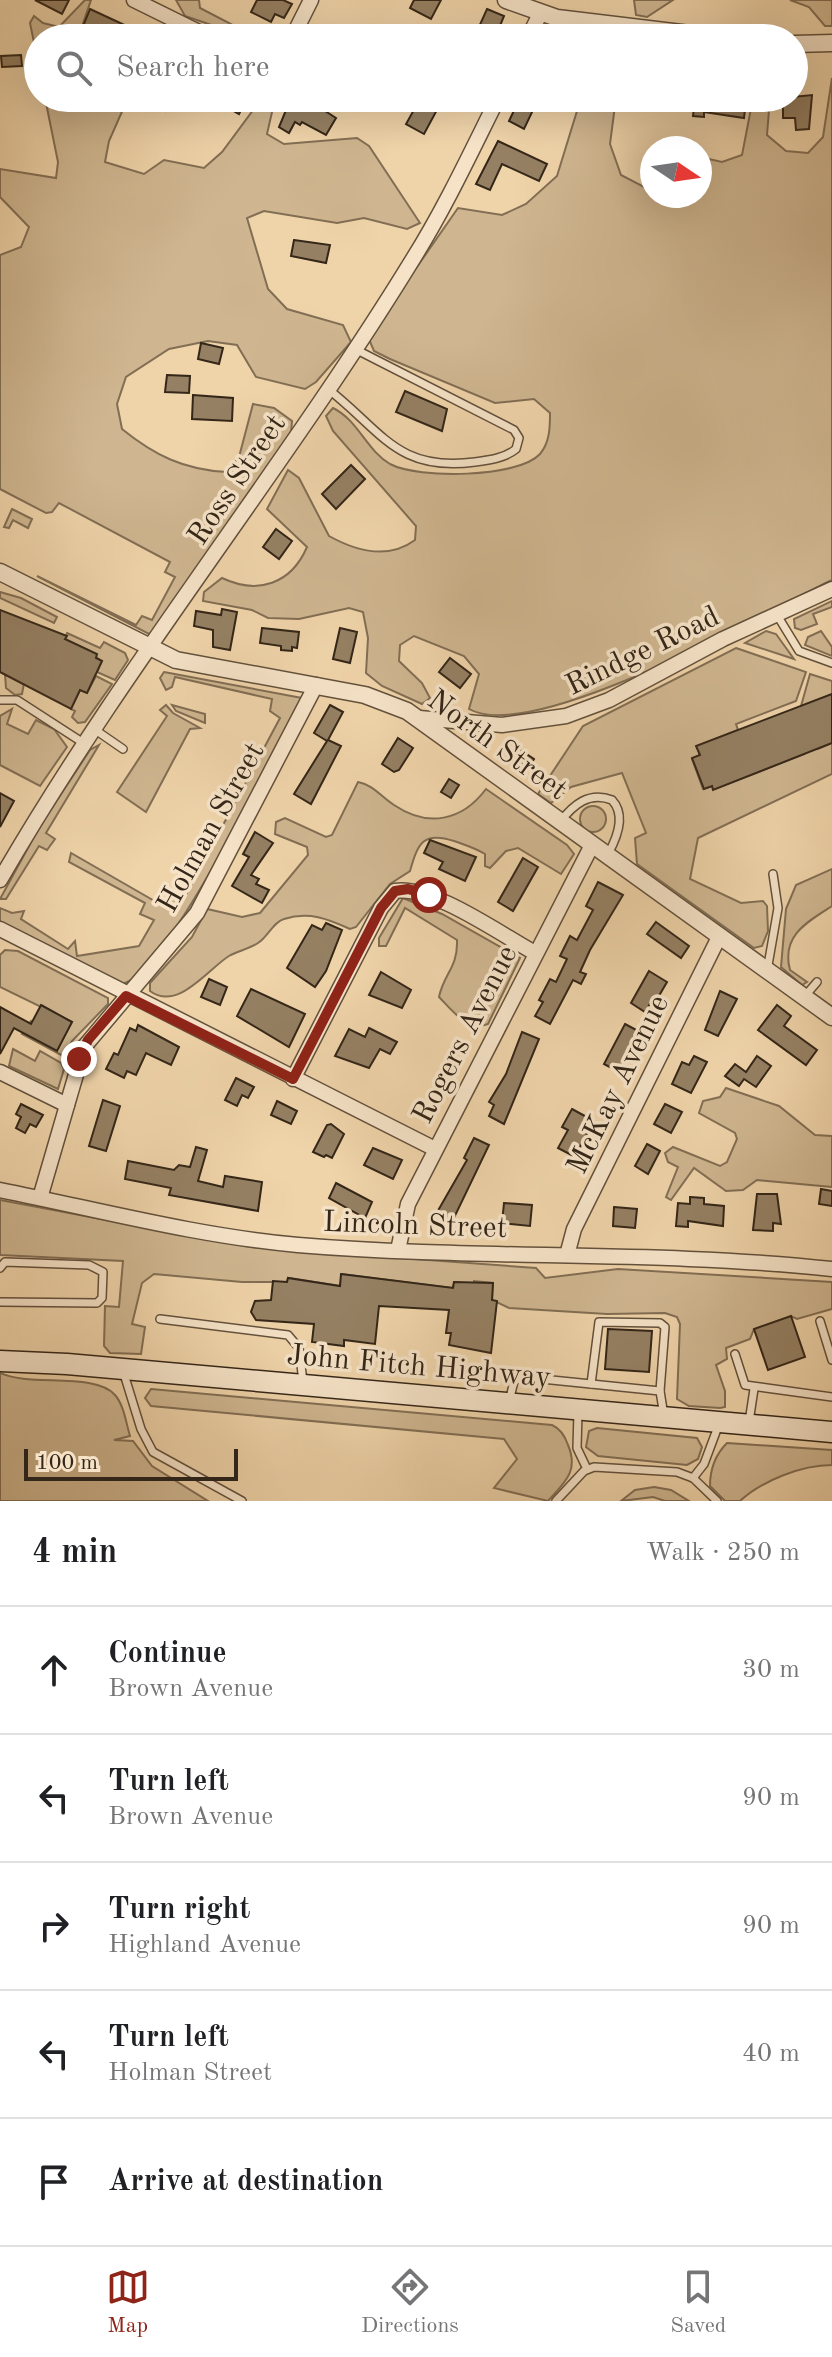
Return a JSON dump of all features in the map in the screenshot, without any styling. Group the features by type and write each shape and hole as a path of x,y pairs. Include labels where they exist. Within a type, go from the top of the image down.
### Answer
{"main road":[{"name":"John Fitch Highway","path":"0,1361 832,1432"}],"street":[{"path":"134,0 183,24"},
{"path":"299,24 311,0"},
{"path":"506,0 540,14 616,24"},
{"path":"535,24 540,14"},
{"path":"808,44 832,43"},
{"name":"Ross Street","path":"0,880 94,729 355,349 428,234 491,112"},
{"name":"North Street","path":"0,572 176,660 365,695 419,718 591,847 832,1017"},
{"name":"Rindge Road","path":"419,718 502,725 560,718 609,700 776,613 832,589"},
{"name":"Holman Street","path":"40,1198 84,1047 187,928 207,897 316,685"},
{"name":"Rogers Avenue","path":"398,1250 408,1204 591,847"},
{"path":"293,1079 381,908 395,891 408,889 429,895 535,953"},
{"path":"0,929 126,996 435,1149"},
{"name":"McKay Avenue","path":"567,1255 574,1229 719,937"},
{"path":"0,1072 67,1105"},
{"name":"Lincoln Street","path":"0,1190 113,1216 225,1236 398,1250 739,1261 832,1269"}],"lane":[{"path":"328,389 396,451 418,460 462,464 504,456 516,449 519,438 514,430 355,349"},
{"path":"776,613 799,651 832,663"},
{"path":"0,700 17,700 63,726 85,744"},
{"path":"94,729 123,749"},
{"path":"559,823 583,800 599,797 612,800 618,810 618,826 606,857"},
{"path":"767,971 778,908 773,874"},
{"path":"804,997 817,982"},
{"path":"0,1268 5,1262 89,1265 103,1272 102,1298 97,1303 0,1302"},
{"path":"160,1319 288,1335 299,1348 303,1385"},
{"path":"820,1321 832,1360"},
{"path":"591,1384 599,1322 660,1323 665,1327 660,1391 664,1418"},
{"path":"735,1354 742,1382 754,1389 832,1397"},
{"path":"123,1370 141,1429 153,1452 242,1501"},
{"path":"509,1404 514,1381 522,1377 660,1391"},
{"path":"748,1425 754,1389"},
{"path":"578,1410 577,1448 587,1469"},
{"path":"693,1478 704,1464 719,1424"},
{"path":"556,1501 587,1469 605,1466 677,1472 693,1478 717,1501"}],"shaded area":[{"path":"85,0 91,0 83,24 62,24"},
{"path":"176,0 199,0 200,8 231,24 208,24 185,16"},
{"path":"634,0 673,0 647,17 636,15"},
{"path":"790,0 832,0 832,26 825,26 809,7"},
{"path":"34,16 47,24 30,23"},
{"path":"832,78 832,580 650,670 544,709 501,715 469,709 479,674 464,656 414,636 400,645 399,661 422,683 430,698 422,704 382,686 366,673 368,638 363,612 349,608 299,619 268,618 252,610 203,601 204,592 222,578 248,586 272,583 283,578 300,560 307,547 267,509 288,470 299,478 329,536 350,546 372,551 394,550 415,540 416,526 333,431 326,416 333,408 349,420 382,458 404,469 444,474 490,472 528,462 540,454 548,439 550,413 534,399 495,403 374,351 368,337 458,208 502,215 526,204 557,176 577,112 614,112 610,144 621,175 640,185 640,208 712,208 712,160 722,162 742,155 750,112 769,112 767,135 786,151 808,153 823,137"},
{"path":"48,112 122,112 109,141 105,162 144,174 164,160 204,168 222,152 252,112 272,112 267,134 284,144 357,138 369,146 420,223 407,229 364,218 337,223 264,211 247,218 268,289 287,309 343,325 351,342 316,382 305,389 256,377 237,345 208,341 169,349 126,377 117,404 122,429 158,454 197,468 227,472 239,457 253,404 274,408 292,421 291,434 151,635 37,576 136,625 142,616 152,620 175,577 165,572 170,562 59,503 52,512 46,513 0,489 0,255 21,247 29,227 0,197 0,169 56,178 58,162"},
{"path":"12,509 32,519 28,528 13,520 9,528 4,527"},
{"path":"0,592 21,598 57,617 54,623 0,598"},
{"path":"832,601 832,607 813,614 817,624 801,630 795,628 794,619"},
{"path":"766,631 776,634 794,659 745,643"},
{"path":"821,631 832,647 832,656 805,645 808,637"},
{"path":"67,633 100,648 104,642 125,653 128,660 115,680 97,672 102,661 65,639"},
{"path":"736,648 806,672 796,701 736,724 738,730 697,746 700,755 692,759 703,789 712,786 714,789 804,754 816,745 818,749 832,743 832,774 698,838 690,879 741,903 763,901 767,906 768,931 762,946 754,948 637,864 635,838 646,833 622,773 571,787 551,803 538,794 583,726"},
{"path":"164,672 302,698 220,856 192,902 166,942 142,971 122,984 0,922 0,908 12,913 24,911 21,919 68,949 75,941 77,956 139,946 154,920 140,914 145,903 69,862 71,853 165,907 172,898 182,902 280,718 270,711 272,699 175,677 172,687 166,690 160,678"},
{"path":"5,674 24,683 22,694 15,695 6,688"},
{"path":"810,674 832,681 832,694 801,706"},
{"path":"96,676 112,684 85,722 78,723 72,717 75,711 71,709 80,690 87,693"},
{"path":"166,705 173,713 200,728 190,729 146,812 117,792 167,716 160,710"},
{"path":"172,705 205,714 205,723 176,711"},
{"path":"12,709 7,724 28,734 36,720 54,729 67,747 40,786 0,765 0,716"},
{"path":"99,745 46,833 55,839 47,850 39,846 6,899 0,899 40,826 90,750"},
{"path":"358,782 373,788 407,812 432,818 455,814 477,800 486,789 567,845 574,854 561,874 518,848 506,851 490,868 485,866 485,854 477,850 444,838 429,839 419,847 410,871 390,884 356,927 350,929 310,916 284,919 258,943 229,956 182,992 161,996 150,991 150,983 192,937 207,909 242,917 260,913 308,855 307,847 275,834 276,822 285,818 326,837 332,835"},
{"path":"593,806 602,810 606,819 602,828 593,832 584,828 580,819 584,810"},
{"path":"832,869 832,906 805,924 789,948 790,970 807,982 802,985 781,967 786,909 796,885"},
{"path":"403,898 442,914 520,958 488,1024 480,1026 467,1022 439,997 453,964 457,940 405,908 386,946 379,946 379,938"},
{"path":"5,950 18,951 108,998 108,1004 72,1041 65,1057 22,1034 31,1021 57,1050 72,1022 0,987 0,955"},
{"path":"13,1049 35,1061 40,1051 61,1063 64,1069 58,1089 9,1066"},
{"path":"726,1088 779,1106 815,1135 832,1136 832,1187 757,1180 743,1190 726,1191 694,1168 671,1200 666,1197 678,1167 668,1162 665,1153 673,1147 720,1166 727,1162 737,1139 735,1133 699,1113 703,1101 720,1097"},
{"path":"0,1200 250,1247 536,1268 545,1278 618,1269 832,1282 832,1309 797,1319 791,1316 754,1329 750,1339 726,1348 727,1359 716,1365 725,1391 725,1407 720,1408 689,1406 677,1399 680,1324 677,1317 665,1313 607,1314 509,1308 492,1300 493,1283 474,1281 474,1284 454,1282 453,1288 342,1274 340,1286 288,1278 287,1282 242,1282 154,1274 142,1283 132,1324 145,1327 141,1354 110,1353 104,1346 105,1306 119,1307 123,1261 0,1255"},
{"path":"0,1373 106,1388 121,1404 130,1436 114,1440 133,1441 152,1466 208,1501 0,1501"},
{"path":"151,1389 552,1425 566,1439 571,1454 571,1469 565,1482 548,1501 494,1488 517,1459 504,1439 151,1406 145,1398"},
{"path":"597,1428 697,1438 702,1447 698,1459 687,1465 598,1456 586,1447 589,1431"},
{"path":"727,1443 832,1450 832,1465 795,1471 759,1487 740,1501 725,1501 710,1486 714,1463"},
{"path":"654,1487 671,1490 689,1501 665,1501 653,1497 621,1501 635,1490"}],"building":[{"path":"35,0 69,0 62,14"},
{"path":"257,0 283,0 292,4 284,18 275,14 271,22 251,12"},
{"path":"414,0 441,0 431,19 410,8"},
{"path":"90,9 122,24 84,24"},
{"path":"487,9 504,16 501,24 480,24"},
{"path":"21,55 22,66 2,67 1,56"},
{"path":"808,95 812,95 809,129 796,130 795,118 783,118 783,112 808,112"},
{"path":"285,112 327,112 336,118 326,135 302,122 300,125 295,122 289,133 279,127"},
{"path":"413,112 436,112 424,134 406,124"},
{"path":"513,112 532,112 524,129 509,121"},
{"path":"693,112 704,112 704,117 693,116"},
{"path":"704,112 745,112 744,118"},
{"path":"498,141 547,164 539,181 502,164 490,190 476,184"},
{"path":"294,240 330,245 326,263 291,256"},
{"path":"201,343 223,348 219,364 198,359"},
{"path":"167,375 190,376 189,393 165,392"},
{"path":"405,391 447,409 442,431 396,412"},
{"path":"193,395 233,398 232,421 192,419"},
{"path":"351,465 365,479 336,509 322,494"},
{"path":"276,529 292,541 279,559 263,547"},
{"path":"222,609 237,612 230,650 213,647 213,630 194,626 196,611 221,615"},
{"path":"0,610 67,636 65,639 97,654 96,658 102,661 87,693 80,690 71,709 0,672"},
{"path":"262,628 299,632 297,648 281,650 281,646 260,643"},
{"path":"340,628 357,632 350,663 333,659"},
{"path":"450,658 471,674 460,688 439,672"},
{"path":"832,694 832,743 713,790 712,786 704,789 692,758 700,755 696,746"},
{"path":"330,705 343,712 328,740 341,746 311,804 294,794 327,741 314,733"},
{"path":"398,738 413,748 399,770 394,772 382,764"},
{"path":"516,747 534,759 525,773 507,762"},
{"path":"449,779 459,785 451,798 441,792"},
{"path":"0,793 14,801 0,827"},
{"path":"255,832 273,843 251,875 259,879 256,884 269,890 262,903 232,886 249,857 243,854"},
{"path":"430,840 476,857 465,881 439,869 443,862 424,853"},
{"path":"523,858 538,867 513,911 498,902"},
{"path":"598,882 623,895 590,950 580,972 586,974 581,984 573,980 550,1024 535,1016 543,1002 539,1000 550,979 556,982 567,959 560,956 570,936 577,940 593,910 586,906"},
{"path":"656,922 689,946 681,958 647,934"},
{"path":"326,923 342,930 326,971 315,987 287,968 312,925 322,930"},
{"path":"649,971 667,982 653,1006 650,1004 645,1012 631,1003"},
{"path":"381,972 411,990 402,1008 369,995"},
{"path":"209,979 227,987 220,1005 201,997"},
{"path":"251,989 305,1014 289,1047 237,1016"},
{"path":"720,991 737,999 718,1036 705,1030"},
{"path":"41,1005 72,1022 57,1051 14,1028 0,1054 0,1007 31,1024"},
{"path":"777,1005 791,1016 784,1026 817,1050 806,1065 758,1030"},
{"path":"625,1024 640,1032 619,1072 604,1064"},
{"path":"138,1025 179,1047 171,1065 146,1053 136,1075 127,1071 124,1078 106,1069 114,1053 118,1055 130,1028 136,1031"},
{"path":"369,1028 397,1042 390,1054 380,1049 369,1068 335,1056 349,1029 365,1037"},
{"path":"522,1032 539,1039 504,1124 489,1116 494,1105 489,1102 506,1074"},
{"path":"694,1056 707,1062 691,1093 672,1084 682,1062 689,1065"},
{"path":"757,1056 771,1066 756,1087 744,1079 739,1086 725,1076 735,1064 746,1072"},
{"path":"236,1078 254,1087 248,1098 242,1095 237,1106 225,1100"},
{"path":"103,1100 120,1106 106,1151 89,1146"},
{"path":"277,1101 297,1111 291,1124 271,1115"},
{"path":"21,1104 43,1115 36,1127 30,1124 25,1133 16,1128 21,1117 16,1114"},
{"path":"665,1104 682,1112 671,1133 654,1124"},
{"path":"572,1109 594,1121 575,1157 558,1148 568,1130 562,1127"},
{"path":"331,1124 344,1134 332,1158 313,1152 327,1125"},
{"path":"474,1138 489,1145 452,1222 436,1214 467,1160 464,1158"},
{"path":"647,1144 660,1151 648,1174 635,1166"},
{"path":"196,1147 207,1150 198,1181 223,1187 225,1176 262,1182 258,1211 169,1195 171,1188 125,1179 128,1161 174,1170 179,1165 190,1167"},
{"path":"373,1148 402,1160 393,1179 364,1165"},
{"path":"336,1183 372,1202 365,1218 329,1198"},
{"path":"821,1189 832,1191 832,1206 819,1204"},
{"path":"757,1194 777,1194 781,1224 773,1223 773,1231 753,1230"},
{"path":"690,1197 704,1198 704,1204 724,1206 723,1226 688,1221 688,1227 676,1226 678,1203 690,1204"},
{"path":"504,1203 532,1205 530,1226 502,1223"},
{"path":"614,1207 637,1209 635,1228 613,1226"},
{"path":"341,1274 453,1288 454,1282 493,1283 492,1300 497,1301 491,1353 449,1345 451,1333 446,1333 449,1310 379,1306 375,1344 344,1340 344,1346 312,1342 314,1324 256,1320 251,1312 255,1301 271,1300 273,1281 287,1282 288,1278 340,1286"},
{"path":"791,1316 805,1357 768,1370 754,1329"},
{"path":"608,1329 652,1331 649,1372 605,1369"}],"route":[{"path":"79,1059 88,1040 126,996 293,1079 381,908 395,891 408,889 429,895"}]}
